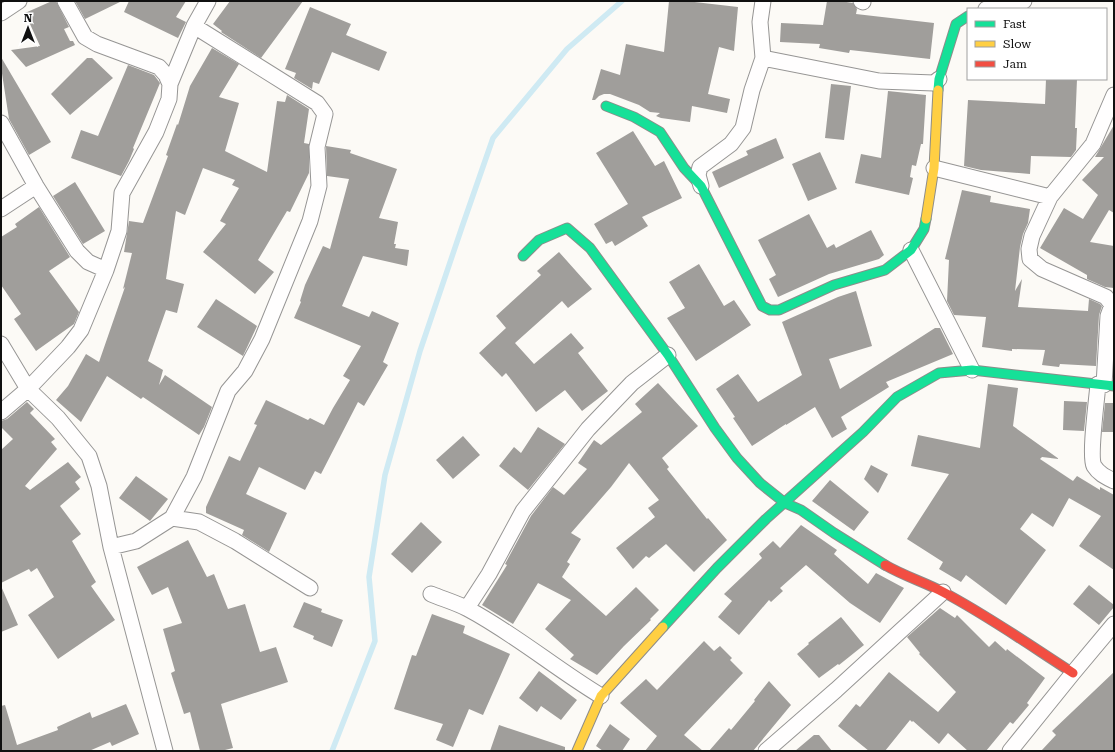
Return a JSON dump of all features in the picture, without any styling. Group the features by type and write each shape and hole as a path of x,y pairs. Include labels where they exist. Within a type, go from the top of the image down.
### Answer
{"street":[{"path":"1,13 19,1"},
{"path":"65,1 85,37 97,44 159,67 166,75 170,84"},
{"path":"1,412 28,389 68,347 81,330 106,270 119,231 122,193 156,132 169,99 170,84 194,26 208,1"},
{"path":"763,1 760,22 763,58 752,90 744,128 731,144 700,167 698,175 701,186 762,306 770,310 779,310 834,285 885,270 910,250 924,229 934,168 940,79 951,36 956,24 967,17"},
{"path":"991,5 1024,1"},
{"path":"111,547 136,541 172,518 194,477 228,391 245,371 262,339 310,222 319,186 317,147 325,114 317,103 194,26"},
{"path":"763,58 879,81 934,83 940,79"},
{"path":"1114,95 1093,144 1050,197 1032,236 1029,249 1030,259 1042,269 1106,297 1112,305 1108,316 1105,385 1092,452 1094,465 1101,474 1114,481"},
{"path":"606,106 634,117 660,132 684,168 701,186"},
{"path":"1,123 36,186 77,251 88,262 106,270"},
{"path":"934,168 1050,197"},
{"path":"1,208 36,186"},
{"path":"523,256 539,240 567,228 590,248 668,355 715,428 737,458 760,483 785,503 801,510 834,533 894,570 943,592 1013,634 1072,673"},
{"path":"910,250 972,370"},
{"path":"1,344 28,389 58,418 90,456 99,486 111,547 165,751"},
{"path":"467,608 489,574 523,511 588,429 632,383 668,355"},
{"path":"577,751 601,696 717,568 766,519 863,432 896,397 939,373 972,370 1105,385"},
{"path":"172,518 199,522 235,541 310,588"},
{"path":"766,751 842,685 943,592"},
{"path":"431,594 467,608 541,655 581,684 601,696"},
{"path":"1010,751 1072,673 1114,624"}],"building":[{"path":"52,1 56,1 69,27 64,29 70,41 73,41 75,45 26,67 11,50 40,46 25,13"},
{"path":"75,1 122,1 85,19"},
{"path":"129,1 186,1 176,17 186,22 178,38 124,12"},
{"path":"230,1 303,1 261,58 221,32 222,31 213,24"},
{"path":"669,1 686,1 738,7 734,51 719,47 708,94 730,99 727,113 692,106 690,122 661,118 656,116 660,113 650,112 639,105 610,94 604,94 595,100 592,100 601,69 620,75 626,44 664,52"},
{"path":"827,1 853,3 857,9 856,14 934,23 930,59 850,50 849,53 819,48 820,44 780,42 781,23 823,25"},
{"path":"310,7 351,24 346,35 387,52 379,71 332,52 319,84 313,82 312,89 294,78 296,73 285,69"},
{"path":"212,48 239,64 219,97 239,103 225,151 267,172 277,101 285,102 287,95 309,109 304,143 309,144 309,173 290,212 287,211 258,260 274,272 255,294 203,252 226,224 220,221 239,188 232,185 235,180 203,168 185,215 176,211 166,279 184,284 177,313 166,310 148,361 163,370 159,385 165,375 212,407 199,435 143,397 141,399 107,376 81,422 56,400 68,386 86,354 99,362 125,287 123,289 132,253 124,252 129,221 143,223 168,156 166,155 177,124 178,125 190,86"},
{"path":"1,57 51,142 29,155 9,119 1,67"},
{"path":"87,58 92,58 113,78 70,115 51,94"},
{"path":"128,65 154,75 160,83 129,161 121,176 71,158 81,130 98,136"},
{"path":"1046,80 1077,80 1075,128 1077,128 1076,150 1071,157 1031,156 1030,174 981,170 964,166 968,100 1045,104"},
{"path":"831,84 851,86 844,140 825,138"},
{"path":"888,91 926,95 923,144 921,144 916,166 912,165 910,177 913,178 909,195 855,183 861,154 881,158"},
{"path":"1114,125 1114,213 1109,210 1090,242 1114,246 1114,288 1105,287 1087,279 1087,275 1040,248 1064,208 1083,219 1098,195 1082,180 1104,157 1095,157"},
{"path":"633,131 655,166 664,161 682,198 642,217 648,226 615,246 612,241 606,244 594,224 628,204 596,153"},
{"path":"776,138 784,158 719,188 712,172 748,155 746,151"},
{"path":"326,146 351,150 350,153 397,169 379,218 398,222 394,244 396,244 395,248 409,250 407,266 363,256 342,306 369,317 372,311 399,323 383,362 388,365 364,406 358,402 321,474 315,471 305,490 259,467 246,494 287,513 269,552 242,535 244,530 206,513 206,507 229,456 240,461 257,425 254,424 266,400 308,420 310,418 324,425 350,380 343,376 361,346 294,318 301,302 300,301 305,285 323,246 330,249 349,179 327,176"},
{"path":"820,152 837,189 808,201 792,164"},
{"path":"75,182 105,231 83,244 53,196"},
{"path":"962,190 991,196 990,202 1030,209 1028,223 1023,234 1020,247 1015,291 1022,279 1018,307 1088,311 1089,299 1100,304 1102,306 1099,315 1096,366 1060,364 1059,367 1042,365 1045,350 1012,349 1012,351 982,347 986,317 954,315 947,301 949,260 945,259"},
{"path":"39,207 70,257 49,271 79,312 74,324 36,351 14,319 21,314 1,285 1,237 17,227 15,224"},
{"path":"809,214 827,248 834,244 836,248 871,230 884,255 879,259 829,274 778,297 769,279 776,275 758,240"},
{"path":"559,252 592,289 568,308 562,301 515,343 534,364 571,333 584,348 578,353 608,391 582,411 565,390 536,412 506,373 502,377 479,353 506,328 496,316 541,275 537,271"},
{"path":"699,264 724,306 734,300 751,325 696,361 667,318 685,308 669,282"},
{"path":"856,291 872,346 829,359 840,389 935,328 940,328 953,354 886,382 889,387 841,417 847,429 832,438 815,407 752,446 716,389 738,374 758,402 802,375 782,322 838,297"},
{"path":"216,299 257,326 243,356 197,327"},
{"path":"658,383 698,426 662,458 669,467 667,469 707,519 708,518 727,540 694,572 666,544 649,558 646,556 633,569 616,548 655,517 648,508 659,500 629,463 611,487 571,533 581,539 567,562 570,564 562,577 606,616 636,587 659,610 597,675 570,659 574,655 545,629 571,600 538,583 513,624 482,605 507,565 505,564 531,516 553,487 564,495 587,469 578,463 594,440 601,445 642,412 635,404"},
{"path":"988,384 1018,388 1013,426 1059,459 1042,457 1040,459 1073,481 1077,476 1100,490 1100,487 1114,495 1114,570 1079,546 1101,516 1069,498 1053,527 1032,513 1020,529 1046,550 1006,605 966,575 961,582 939,569 943,562 907,539 949,474 911,466 918,435 980,448"},
{"path":"1064,401 1087,402 1084,431 1063,430"},
{"path":"27,402 34,409 30,413 55,439 51,442 57,449 25,486 30,490 68,462 81,477 75,482 80,489 60,506 81,534 72,541 96,582 91,586 115,620 58,659 28,615 54,597 37,568 31,572 29,569 1,583 1,450 13,439 1,427 1,421 7,419"},
{"path":"1105,403 1114,403 1114,432 1102,432"},
{"path":"538,427 565,444 528,490 499,466 514,447 521,453"},
{"path":"463,436 480,455 453,479 436,460"},
{"path":"871,465 888,474 878,493 864,479"},
{"path":"136,476 168,499 150,521 119,498"},
{"path":"830,480 869,512 854,531 812,501"},
{"path":"421,522 442,542 412,573 391,554"},
{"path":"801,525 837,550 834,554 868,584 876,573 904,588 880,623 850,603 806,565 780,588 783,591 771,602 769,600 739,635 718,617 732,601 724,594 762,558 759,554 773,541 780,548"},
{"path":"188,540 207,577 214,574 228,609 245,604 260,652 276,647 288,682 221,704 233,748 221,751 200,751 190,712 184,714 171,673 175,671 163,629 182,623 168,587 152,595 137,567"},
{"path":"1089,585 1114,605 1099,625 1073,604"},
{"path":"1,586 18,625 1,632"},
{"path":"304,602 322,609 321,612 343,620 332,647 313,639 314,636 293,627"},
{"path":"940,608 955,618 957,615 989,647 995,641 1006,651 1007,649 1045,678 1027,703 1029,705 1013,724 1010,722 986,751 968,751 948,733 939,744 910,720 885,751 869,751 838,726 856,704 860,707 889,672 938,712 956,692 919,654 920,653 907,637"},
{"path":"432,614 465,626 463,633 510,654 483,715 469,709 453,747 436,740 443,724 394,709 412,655 416,656"},
{"path":"841,617 864,645 839,665 838,664 819,678 797,654 809,644 808,643"},
{"path":"704,641 714,651 720,646 732,658 730,660 743,673 684,735 703,751 645,751 657,736 620,703 646,679 657,690"},
{"path":"539,671 577,700 561,720 541,706 537,712 519,698"},
{"path":"1114,672 1114,751 1041,751 1056,735 1052,731"},
{"path":"769,681 791,705 753,751 709,751 729,728 731,730"},
{"path":"126,704 139,734 112,746 110,742 89,751 1,751 1,706 5,705 17,745 58,730 57,727 90,712 92,718"},
{"path":"610,724 630,739 622,751 603,751 596,746"},
{"path":"499,725 565,747 565,751 490,751"},
{"path":"814,735 819,735 832,751 795,751"}],"waterway":[{"path":"332,751 375,641 369,577 385,475 420,351 493,138 567,49 622,1"}],"traffic: fast":[{"path":"938,90 939,79 956,24 967,17"},
{"path":"606,106 634,117 660,132 684,168 701,186 762,306 770,310 779,310 834,285 885,270 911,250 924,229 926,219"},
{"path":"523,256 539,240 567,228 590,248 668,355 715,428 737,458 760,483 785,503 801,510 885,565"},
{"path":"663,627 717,568 766,519 863,432 897,397 939,373 972,370 1114,386"}],"traffic: slow":[{"path":"926,219 934,168 938,90"},
{"path":"577,751 601,696 663,627"}],"traffic: jam":[{"path":"885,565 936,588 959,601 1073,673"}]}
